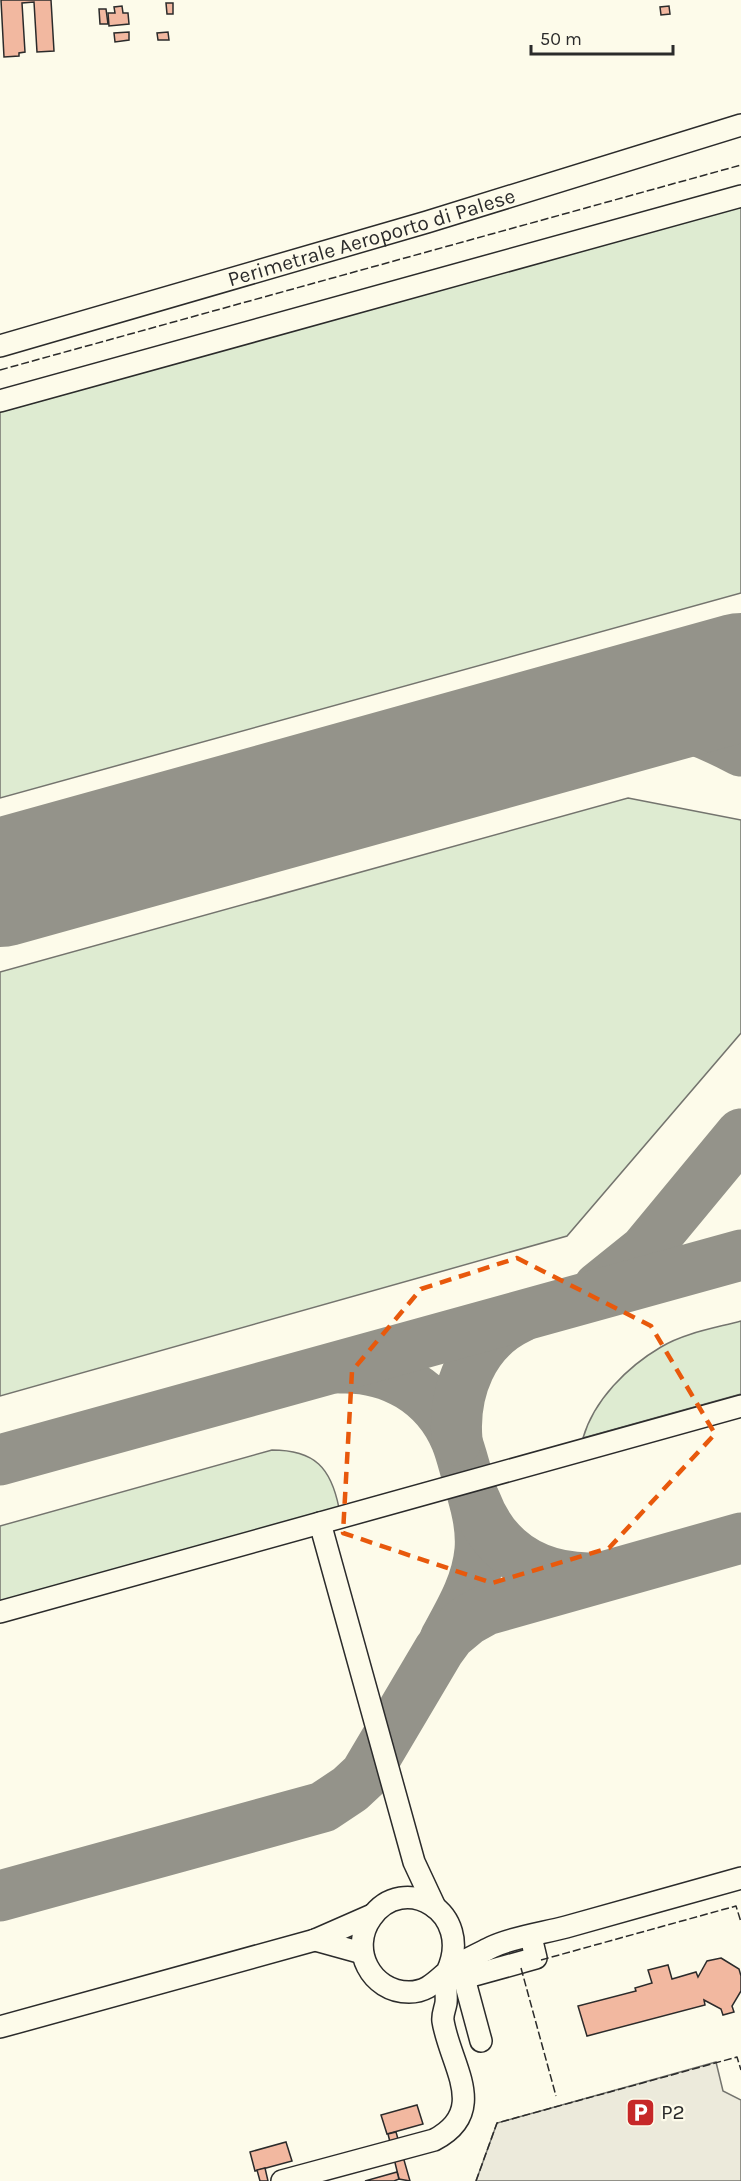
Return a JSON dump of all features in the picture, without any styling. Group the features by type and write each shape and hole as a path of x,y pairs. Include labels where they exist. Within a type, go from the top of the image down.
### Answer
{"street":[{"name":"Perimetrale Aeroporto di Palese","path":"0,346 427,222 741,125"},
{"path":"0,401 741,196"},
{"path":"0,1612 741,1406"},
{"path":"282,2181 434,2140 454,2125 464,2104 464,2091 443,2019 446,2002 446,1973 456,1945 453,1932 446,1918 435,1907 414,1862 320,1523"},
{"path":"403,1899 413,1889 410,1871 414,1862"},
{"path":"372,1915 363,1933 362,1953 373,1977 384,1985 410,1992 423,1990 446,1973 495,1946 741,1878"},
{"path":"0,2027 315,1940 372,1915 381,1907 403,1899 414,1899 435,1907"},
{"path":"453,1932 495,1946"},
{"path":"481,2041 464,1978 536,1958 531,1937"},
{"path":"315,1940 362,1953"},
{"path":"410,1992 443,2019"}],"highlighted area":[{"path":"517,1258 651,1326 715,1434 609,1548 492,1583 343,1533 352,1371 421,1289"}],"green space":[{"path":"741,206 741,593 0,798 0,412"},
{"path":"628,798 741,820 741,1033 567,1236 0,1396 0,972"},
{"path":"741,1321 741,1394 583,1438 595,1411 613,1386 648,1355 680,1338"},
{"path":"272,1450 299,1453 319,1464 331,1482 339,1508 0,1602 0,1526"}],"shaded area":[{"name":"P2","path":"716,2062 723,2091 741,2100 741,2181 476,2181 497,2123"}],"building":[{"path":"1,0 51,0 54,51 37,52 34,2 22,3 25,52 19,53 19,56 4,57"},
{"path":"166,3 173,3 173,14 167,14"},
{"path":"122,6 123,13 128,13 129,24 109,26 108,13 115,13 114,7"},
{"path":"669,6 670,14 661,15 660,7"},
{"path":"99,9 106,9 108,24 100,24"},
{"path":"129,32 129,40 115,42 114,33"},
{"path":"168,32 169,40 158,40 157,33"},
{"path":"721,1958 739,1969 741,1976 741,1991 732,2006 734,2012 723,2015 721,2009 704,2000 705,2005 587,2036 578,2006 636,1991 635,1988 652,1983 648,1970 668,1965 672,1979 696,1972 698,1977 707,1961"},
{"path":"417,2105 423,2124 387,2134 381,2115"},
{"path":"396,2132 410,2181 399,2179 388,2134"},
{"path":"286,2142 292,2161 255,2171 250,2152"},
{"path":"265,2168 268,2181 260,2181 257,2170"},
{"path":"397,2172 399,2179 394,2181 365,2181"}],"taxiway":[{"path":"584,721 648,719 666,722 701,732 741,751"},
{"path":"599,1287 645,1250 741,1134"},
{"path":"0,1460 741,1255"},
{"path":"457,1440 458,1404 469,1369 489,1340 519,1318"},
{"path":"340,1368 376,1372 409,1385 436,1408 458,1445 477,1514 480,1550 472,1585 445,1639"},
{"path":"475,1500 493,1534 519,1558 551,1573 588,1578"},
{"path":"0,1896 323,1807 350,1789 365,1775 439,1650 450,1635 468,1620 486,1610 741,1538"}],"runway":[{"path":"0,883 741,677"}],"fence":[{"path":"0,370 741,165"},
{"path":"541,1960 736,1906 741,1922"},
{"path":"521,1968 556,2096"},
{"path":"476,2181 497,2123 737,2057 741,2070"}],"place":[{"name":"P2","path":"640,2112"}]}
